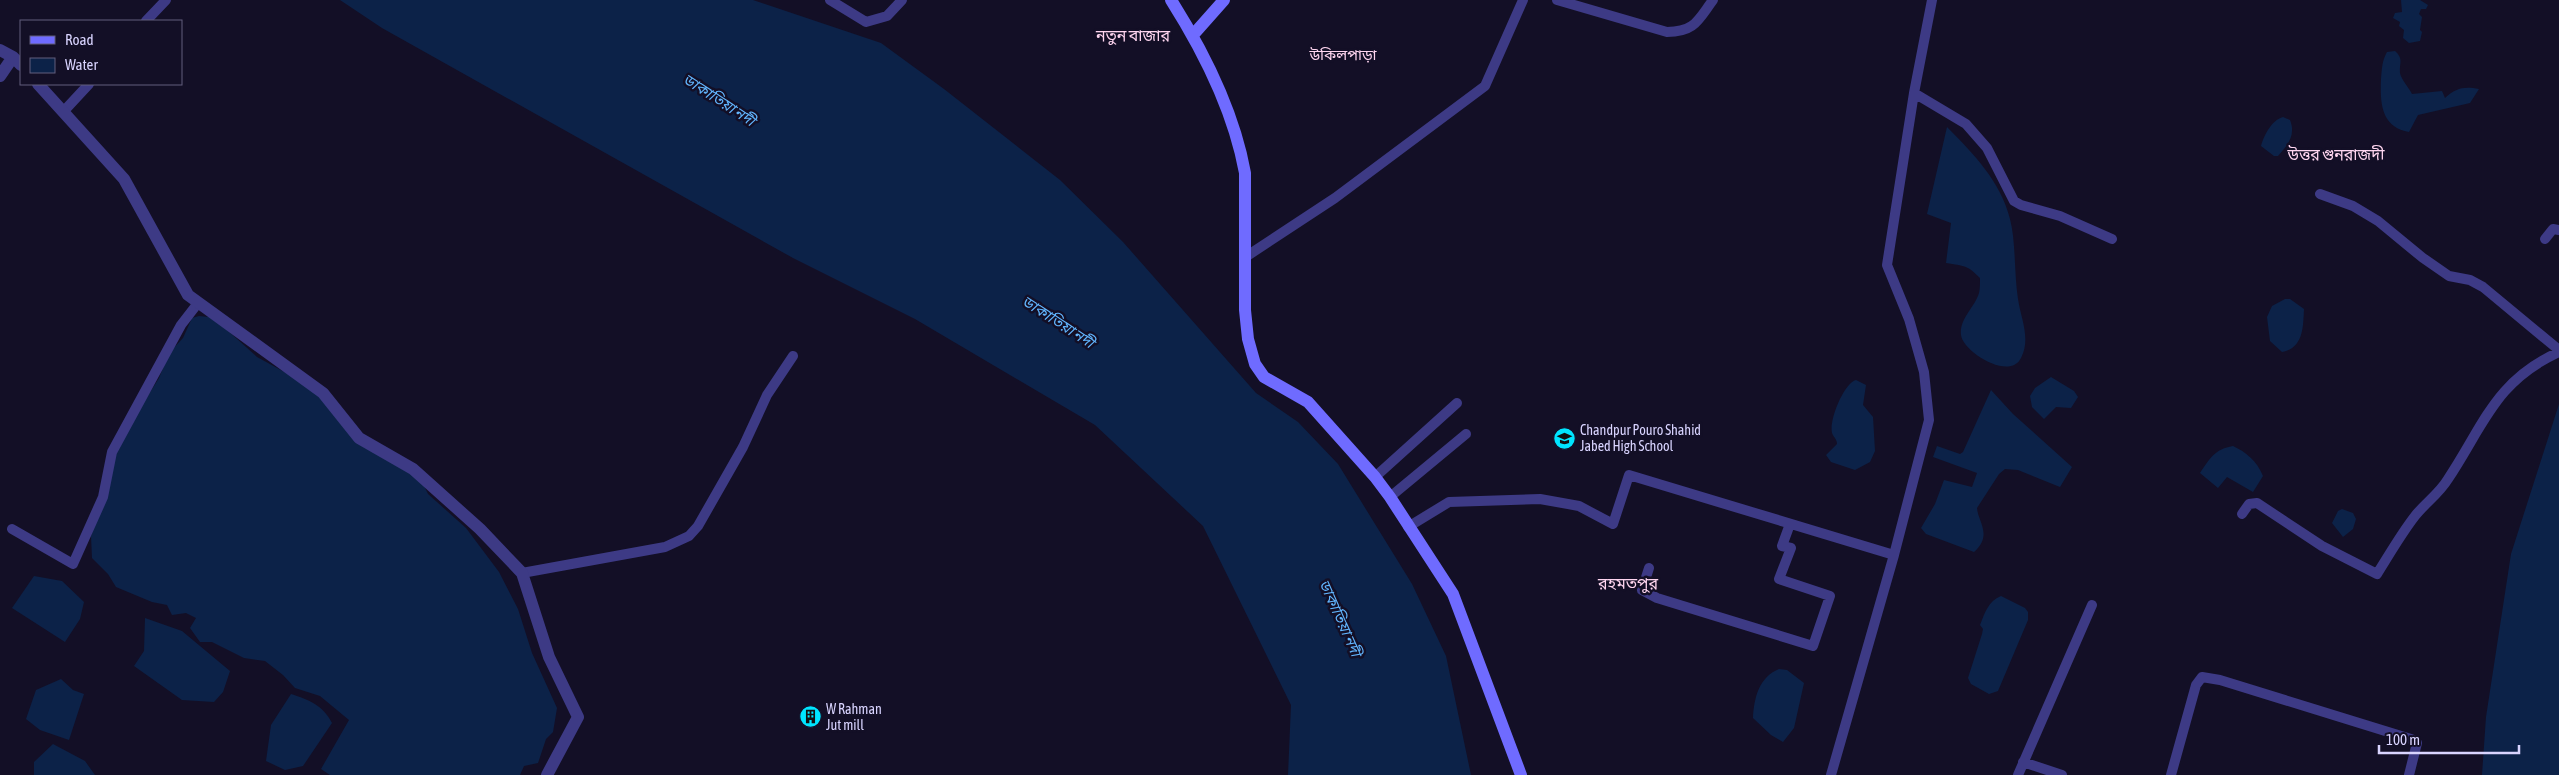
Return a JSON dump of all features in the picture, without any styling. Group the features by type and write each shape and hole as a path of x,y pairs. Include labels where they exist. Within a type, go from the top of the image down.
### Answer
{"main road":[{"path":"1171,0 1193,35 1234,127 1241,152 1245,173 1245,310 1248,339 1255,364 1264,377 1308,402 1375,476 1390,496 1408,527 1453,594 1521,775"},
{"path":"1193,35 1224,0"}],"street":[{"path":"147,20 166,0"},
{"path":"830,0 866,22 887,16 902,0"},
{"path":"1246,256 1335,198 1485,86 1523,0"},
{"path":"1557,0 1667,32 1677,32 1686,31 1695,25 1713,0"},
{"path":"1831,775 1894,555 1929,420 1924,372 1909,319 1887,264 1914,93 1932,0"},
{"path":"0,50 17,61 0,76"},
{"path":"39,85 124,179 188,294 323,393 359,438 413,469 480,529 522,573 549,657 578,717 547,775"},
{"path":"63,112 88,85"},
{"path":"1914,93 1966,124 1988,148 2014,201 2021,206 2060,216 2112,239"},
{"path":"2242,514 2249,504 2257,503 2322,546 2377,574 2416,514 2431,501 2448,480 2474,435 2508,386 2539,361 2559,351 2483,287 2470,280 2449,276 2423,258 2378,220 2353,206 2320,194"},
{"path":"2545,239 2553,229 2559,230"},
{"path":"12,529 73,564 103,497 112,452 181,325 198,303"},
{"path":"522,573 665,547 689,536 698,526 743,447 767,395 793,356"},
{"path":"1375,476 1457,403"},
{"path":"1390,496 1466,434"},
{"path":"1408,527 1449,502 1540,499 1578,506 1612,524 1629,475 1894,555"},
{"path":"1649,568 1642,590 1656,598 1813,646 1830,596 1779,579 1790,548 1782,546 1790,524"},
{"path":"2018,775 2092,604"},
{"path":"2171,775 2196,685 2202,677 2220,680 2411,739 2417,743 2409,775"},
{"path":"2023,762 2062,775"}],"water":[{"name":"ডাকাতিয়া নদী","path":"340,0 753,0 881,43 944,89 1060,180 1123,242 1256,393 1298,422 1338,464 1412,584 1446,656 1471,775 1288,775 1291,705 1203,526 1095,425 915,319 793,258 382,28"},
{"path":"2401,0 2420,0 2428,5 2426,9 2421,9 2419,14 2422,17 2420,41 2409,43 2403,38 2404,30 2399,26 2400,22 2393,18 2395,13 2402,12"},
{"path":"2395,51 2400,59 2403,81 2412,94 2442,91 2445,98 2460,89 2479,89 2470,103 2418,115 2409,132 2400,129 2393,125 2384,113 2381,97 2384,58 2387,52"},
{"path":"2283,117 2290,120 2292,125 2290,140 2278,156 2274,156 2261,146 2269,128 2275,121"},
{"path":"1947,127 1985,169 2006,205 2013,238 2019,306 2025,336 2024,351 2021,358 2015,364 2007,366 1988,362 1970,349 1961,335 1962,324 1979,293 1980,278 1965,267 1946,263 1951,223 1927,214"},
{"path":"2285,299 2290,299 2304,309 2304,316 2301,335 2295,346 2282,352 2270,341 2267,317 2272,306"},
{"path":"199,316 209,317 226,329 257,357 323,393 361,442 415,467 428,494 466,528 499,572 518,609 532,653 557,708 553,732 546,739 538,763 524,766 520,775 330,775 321,769 349,720 320,696 295,688 283,675 265,661 244,658 212,642 200,642 190,628 196,618 186,613 172,615 167,605 152,602 116,587 108,574 92,558 91,536 114,458 132,421 159,378 169,353 183,338 192,318"},
{"path":"2051,377 2074,391 2078,397 2071,408 2056,407 2044,419 2032,407 2030,396 2035,388"},
{"path":"1856,380 1866,385 1863,405 1873,417 1875,451 1870,462 1855,470 1831,462 1826,455 1837,444 1832,433 1832,427 1838,403 1847,388"},
{"path":"1991,390 2013,414 2072,467 2060,487 2018,470 2005,469 1999,474 1977,508 1984,534 1980,546 1974,552 1926,534 1921,528 1935,504 1944,480 1972,487 1977,473 1933,457 1937,446 1960,454 1963,452"},
{"path":"2559,404 2559,775 2482,775 2486,717 2511,554"},
{"path":"2233,446 2251,458 2263,476 2253,492 2227,477 2218,488 2200,473 2217,452"},
{"path":"2342,509 2353,513 2356,519 2353,529 2343,537 2332,523 2338,511"},
{"path":"34,576 62,581 84,602 80,619 65,642 12,608"},
{"path":"2001,596 2025,608 2028,612 2028,620 1998,691 1989,694 1971,684 1968,678 1982,634 1983,629 1980,625 1990,604"},
{"path":"145,618 182,631 230,671 223,692 214,702 182,700 134,666 144,651"},
{"path":"1779,669 1787,670 1804,683 1794,728 1783,742 1771,735 1753,718 1756,696 1762,683"},
{"path":"61,679 73,690 84,694 69,740 40,730 26,719 36,690"},
{"path":"291,694 320,707 332,723 303,766 285,770 266,761 271,725"},
{"path":"53,744 85,761 95,775 34,775 34,762"}],"place":[{"name":"Chandpur Pouro Shahid Jabed High School","path":"1564,438"},
{"name":"W Rahman Jut mill","path":"810,717"}],"district":[{"name":"নতুন বাজার","path":"1133,35"},
{"name":"উকিলপাড়া","path":"1343,55"},
{"name":"উত্তর গুনরাজদী","path":"2336,154"},
{"name":"রহমতপুর","path":"1628,583"}]}
